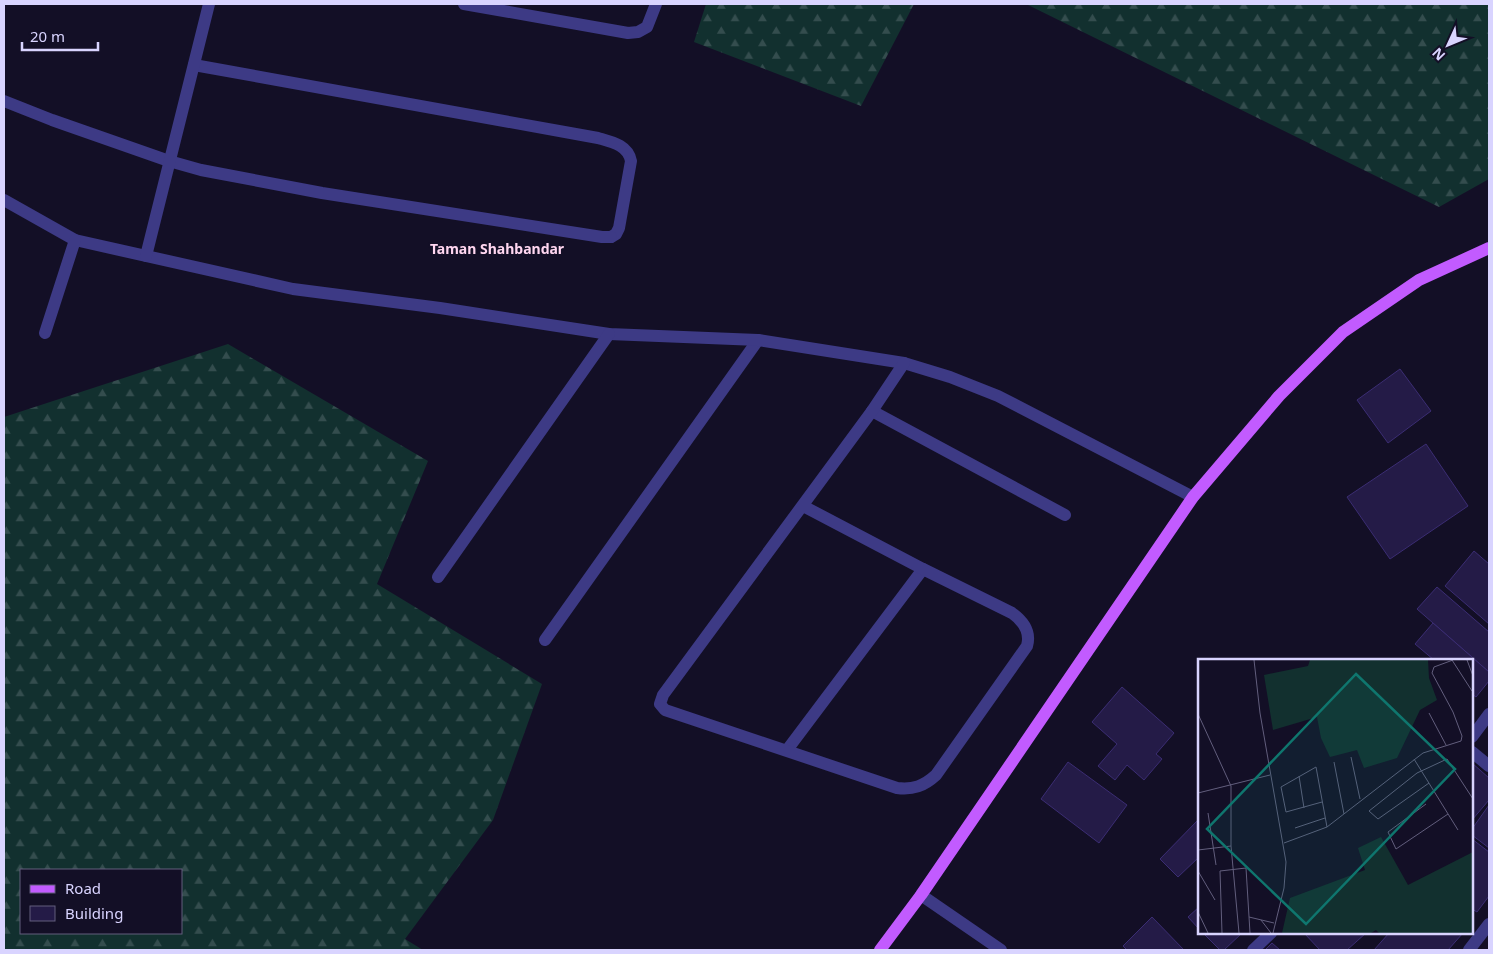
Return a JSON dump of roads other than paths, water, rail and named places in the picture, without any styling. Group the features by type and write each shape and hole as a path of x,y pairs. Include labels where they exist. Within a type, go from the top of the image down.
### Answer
{"main road":[{"path":"880,950 921,895 1193,497 1279,396 1343,332 1419,280 1489,248"}],"street":[{"path":"146,256 209,4"},
{"path":"464,4 628,33 638,32 647,26 656,4"},
{"path":"4,101 169,161 245,179 602,238 611,237 616,234 619,228 631,161 630,154 619,145 598,138 194,66"},
{"path":"4,200 75,240 293,289 440,308 608,334 758,340 904,363 950,377 998,396 1193,497"},
{"path":"45,333 75,240"},
{"path":"438,577 608,334"},
{"path":"546,640 758,340"},
{"path":"803,506 1012,613 1023,623 1028,634 1027,646 936,775 926,784 914,788 897,788 664,710 660,704 663,695 872,412 904,363"},
{"path":"872,412 1065,515"},
{"path":"787,750 923,569"},
{"path":"1473,736 1489,714"},
{"path":"1473,753 1489,766"},
{"path":"921,895 1001,950"},
{"path":"1469,950 1489,924"},
{"path":"1253,950 1270,934"}],"district":[{"name":"Taman Shahbandar","path":"497,248"}]}
